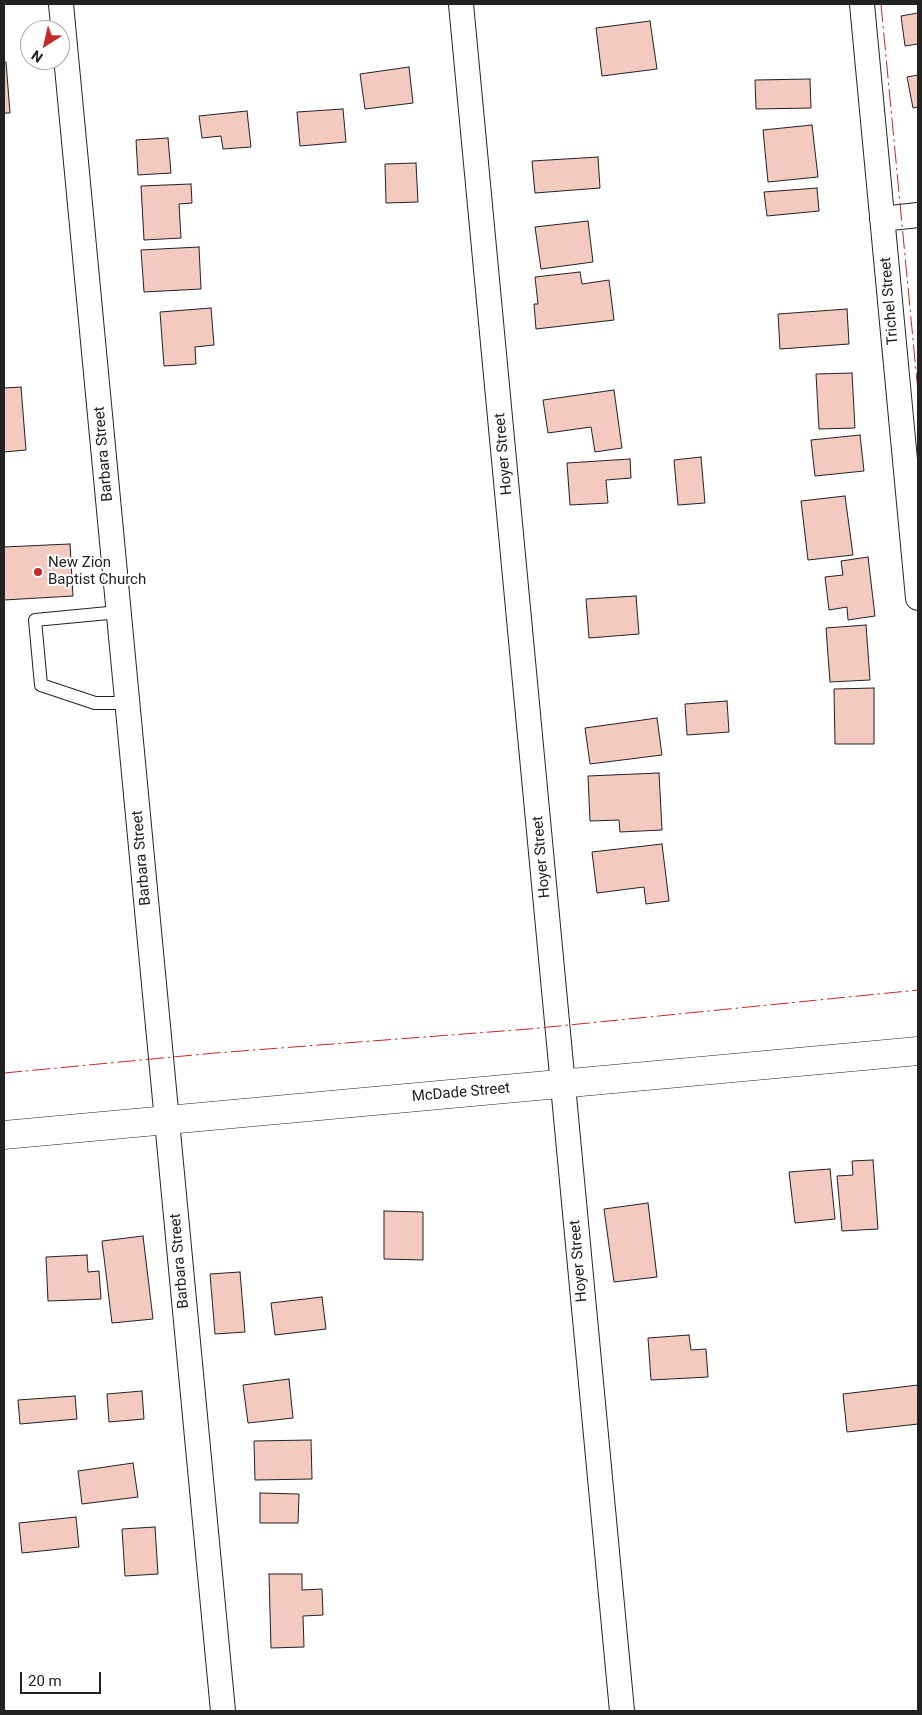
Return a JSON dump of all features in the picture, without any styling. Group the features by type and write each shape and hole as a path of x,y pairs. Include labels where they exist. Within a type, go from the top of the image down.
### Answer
{"street":[{"name":"Barbara Street","path":"61,4 224,1711"},
{"name":"Hoyer Street","path":"461,4 622,1711"},
{"name":"Trichel Street","path":"862,4 918,598"},
{"path":"882,219 918,215"},
{"name":"McDade Street","path":"4,1135 918,1051"}],"lane":[{"path":"119,612 36,620 41,684 95,703 128,702"}],"building":[{"path":"918,13 918,44 905,46 901,16"},
{"path":"650,21 657,69 602,76 596,28"},
{"path":"4,62 6,62 10,113 4,113"},
{"path":"409,67 413,103 365,109 360,74"},
{"path":"918,75 918,107 913,108 907,77"},
{"path":"810,79 811,108 756,109 755,80"},
{"path":"343,109 346,142 300,146 297,112"},
{"path":"247,111 251,147 223,149 221,136 202,138 199,116"},
{"path":"812,125 818,177 768,182 763,130"},
{"path":"168,138 171,173 138,175 136,140"},
{"path":"598,157 600,188 535,193 532,161"},
{"path":"416,163 418,202 386,203 385,164"},
{"path":"191,184 192,203 179,204 181,238 144,240 141,186"},
{"path":"817,188 819,211 767,216 764,192"},
{"path":"588,221 593,262 541,269 535,227"},
{"path":"199,247 201,289 144,292 141,250"},
{"path":"580,272 582,284 609,280 614,320 536,329 534,304 538,304 535,277"},
{"path":"211,308 214,345 195,347 196,364 164,366 160,312"},
{"path":"847,309 849,344 780,349 778,314"},
{"path":"852,373 855,428 819,429 816,374"},
{"path":"21,387 26,450 4,452 4,388"},
{"path":"614,390 622,448 595,452 591,427 548,433 543,400"},
{"path":"860,435 864,471 815,476 811,440"},
{"path":"701,457 705,503 678,505 674,460"},
{"path":"630,459 631,478 606,480 608,503 570,505 567,463"},
{"path":"845,496 853,555 808,560 801,501"},
{"name":"New Zion Baptist Church","path":"70,544 73,596 4,600 4,547"},
{"path":"868,557 875,616 848,620 847,607 829,610 825,577 843,575 841,561"},
{"path":"636,596 639,634 589,638 586,599"},
{"path":"866,625 870,680 830,682 826,628"},
{"path":"874,688 874,744 835,744 834,689"},
{"path":"727,701 729,732 687,735 685,704"},
{"path":"657,718 662,755 590,764 585,728"},
{"path":"659,773 662,830 620,832 619,820 590,821 588,776"},
{"path":"662,844 669,901 646,904 644,887 597,893 592,852"},
{"path":"873,1160 878,1229 842,1231 837,1176 853,1175 852,1161"},
{"path":"830,1169 835,1219 795,1223 789,1172"},
{"path":"648,1203 657,1277 614,1282 604,1209"},
{"path":"384,1211 423,1212 423,1260 384,1259"},
{"path":"143,1236 153,1319 112,1323 102,1241"},
{"path":"87,1255 88,1272 99,1271 101,1299 48,1301 46,1257"},
{"path":"240,1272 245,1332 215,1334 210,1274"},
{"path":"322,1297 326,1329 275,1335 271,1303"},
{"path":"689,1335 691,1350 706,1349 708,1377 651,1380 648,1338"},
{"path":"289,1379 293,1418 248,1423 243,1385"},
{"path":"918,1385 918,1424 847,1432 843,1394"},
{"path":"142,1391 144,1419 109,1422 107,1394"},
{"path":"75,1396 77,1419 20,1424 18,1400"},
{"path":"311,1440 312,1479 255,1480 254,1441"},
{"path":"133,1463 138,1497 82,1504 78,1471"},
{"path":"260,1493 299,1494 298,1523 260,1523"},
{"path":"76,1517 79,1547 22,1553 19,1523"},
{"path":"155,1527 158,1574 125,1576 122,1529"},
{"path":"269,1574 302,1574 302,1590 322,1589 323,1615 303,1616 304,1647 271,1648"}],"power":[{"path":"881,4 918,392"},
{"path":"4,1073 215,1053 529,1029 918,990"}],"place":[{"name":"New Zion Baptist Church","path":"38,572"}]}
